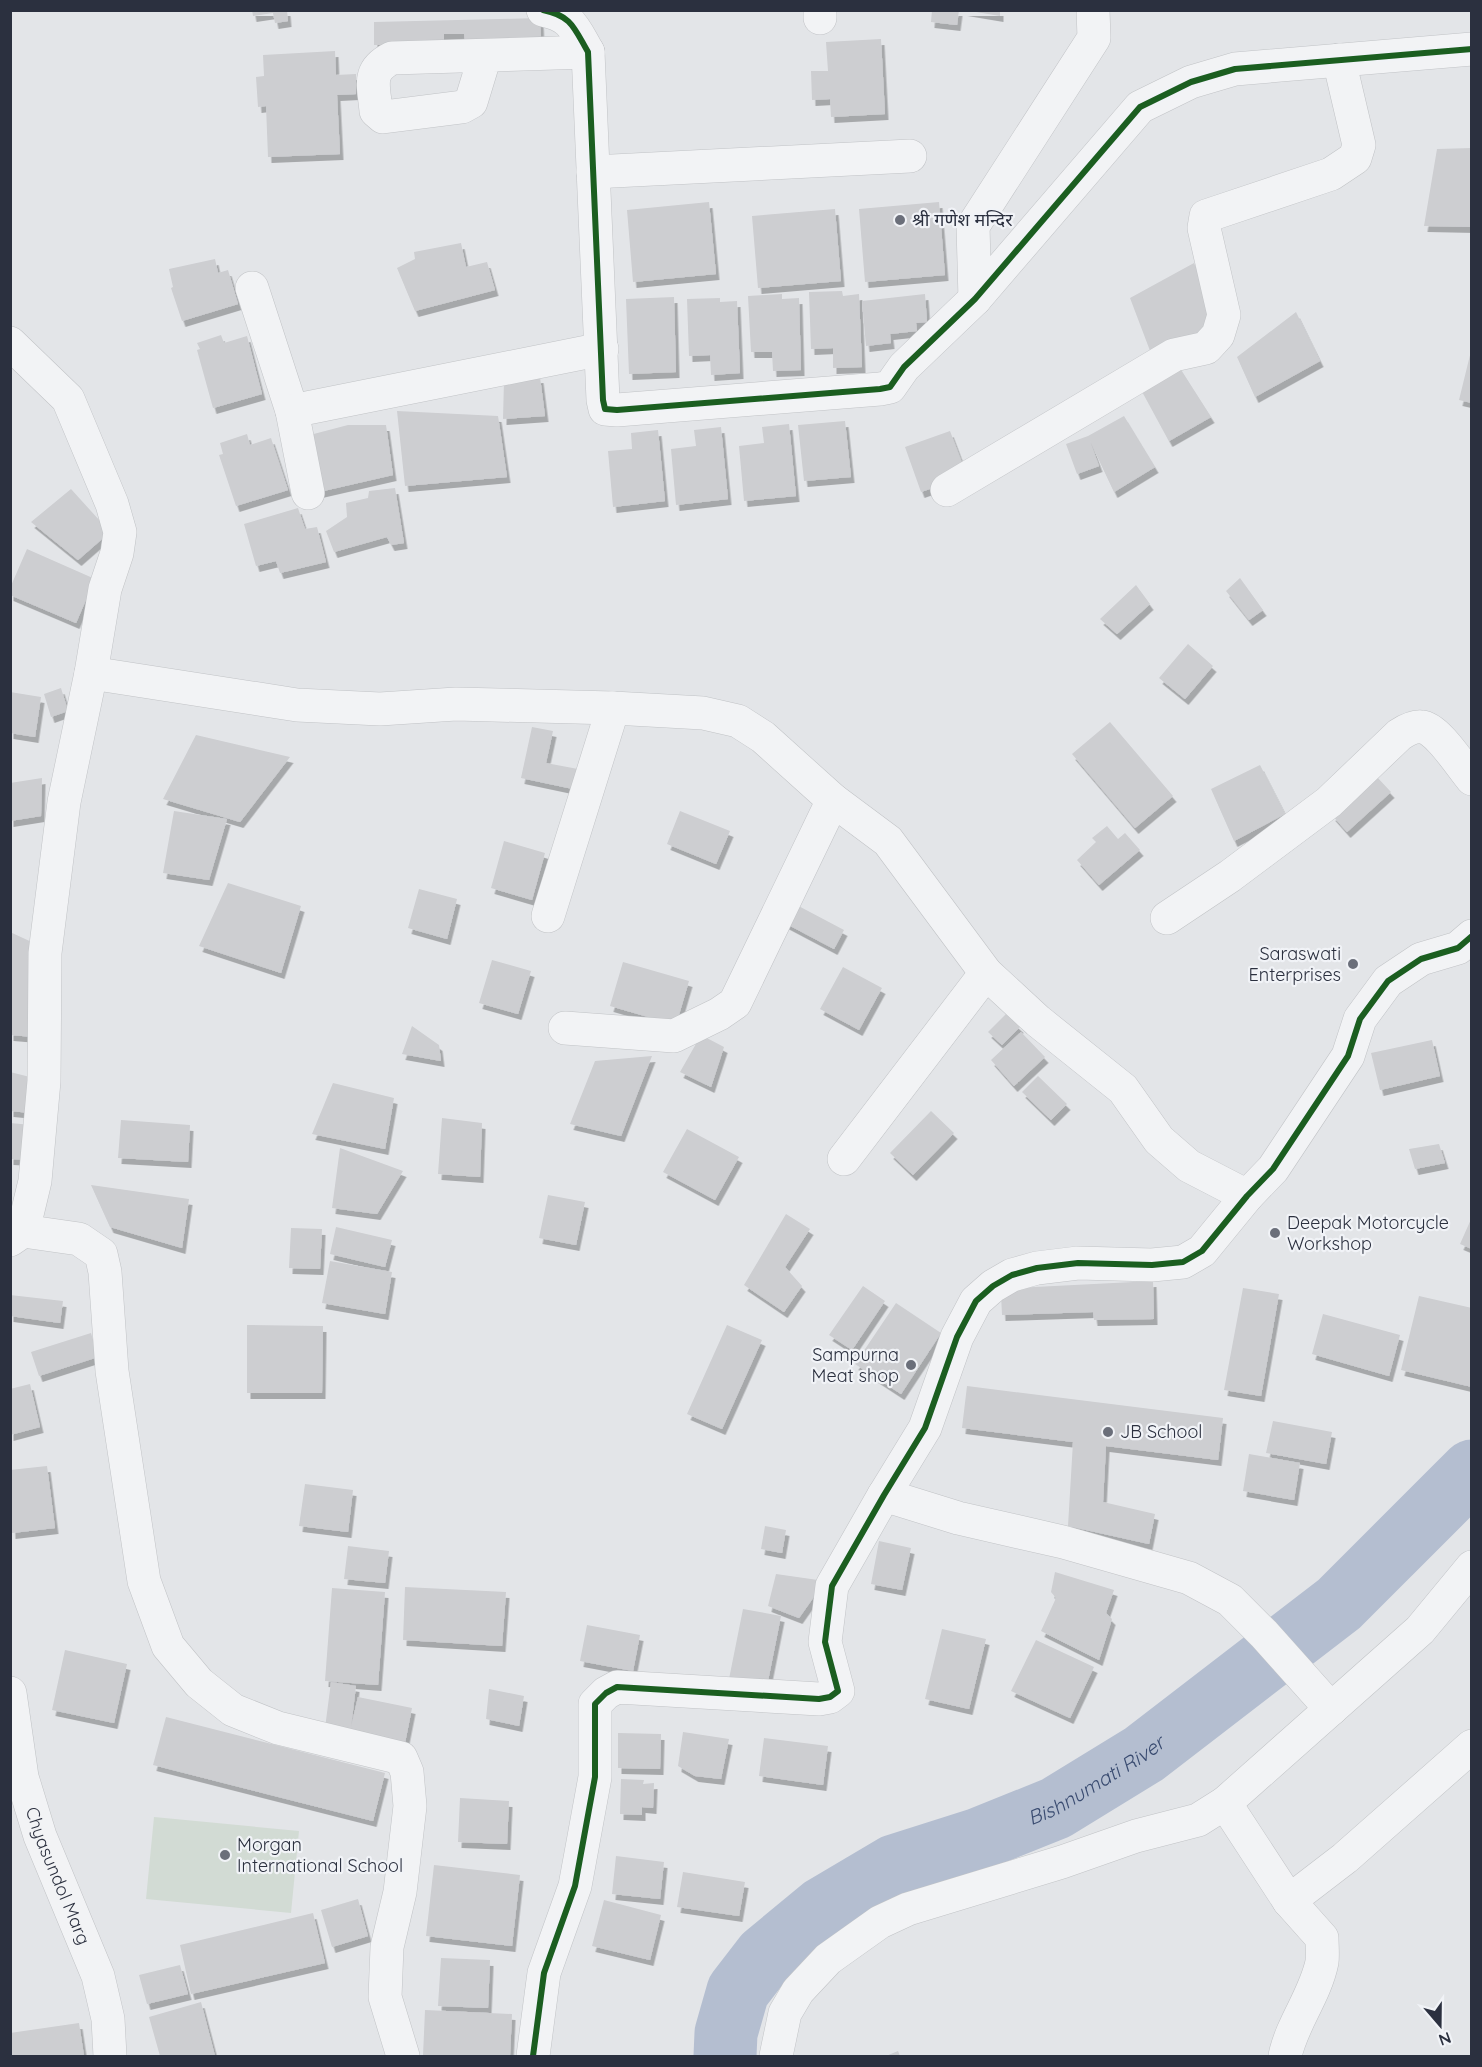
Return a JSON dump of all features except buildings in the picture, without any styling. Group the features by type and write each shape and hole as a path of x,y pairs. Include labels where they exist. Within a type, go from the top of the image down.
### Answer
{"street":[{"path":"543,10 561,14 588,52 603,400 605,409 617,410 891,387 904,367 975,299 1140,107 1191,82 1235,69 1472,49"},
{"path":"975,299 973,226 1094,38 1093,10"},
{"path":"485,56 588,52"},
{"path":"947,490 1174,355 1206,348 1218,335 1224,315 1203,228 1206,216 1331,174 1355,158 1359,145 1339,60"},
{"path":"593,172 910,156"},
{"path":"252,288 292,411 308,493"},
{"path":"10,343 68,399 112,504 120,532 117,553 105,589 92,673 64,802 45,953 44,1081 23,1179 17,1235 79,1239 101,1254 105,1272 112,1371 144,1581 168,1646 199,1683 233,1710 278,1728 401,1758 407,1772 410,1806 400,1892 387,1947 385,1997 403,2056"},
{"path":"292,411 602,349"},
{"path":"92,673 297,705 380,709 456,704 613,708 704,713 738,721 763,737 833,800 888,841 986,973 1038,1021 1123,1089 1159,1140 1190,1166 1247,1196"},
{"path":"548,916 613,708"},
{"path":"1167,918 1230,876 1329,802 1399,735 1408,730 1421,726 1433,731 1472,778"},
{"path":"565,1028 674,1036 719,1014 735,1003 833,800"},
{"path":"533,2056 544,1973 575,1886 595,1777 595,1704 606,1693 617,1687 819,1699 830,1697 838,1691 825,1642 832,1586 925,1428 957,1337 976,1301 993,1286 1012,1275 1047,1266 1078,1263 1183,1262 1202,1251 1247,1196 1273,1169 1348,1056 1360,1019 1388,981 1421,959 1458,948 1472,936"},
{"path":"844,1160 986,973"},
{"path":"884,1495 958,1518 1063,1542 1189,1578 1230,1600 1264,1634 1322,1700"},
{"path":"776,2056 785,2013 798,1991 828,1959 880,1922 908,1909 1062,1862 1136,1836 1198,1820 1225,1803 1322,1700 1420,1630 1465,1588"},
{"name":"Chyasundol Marg","path":"10,1694 22,1777 40,1836 98,1976 108,2019 110,2056"},
{"path":"1288,1900 1345,1858 1472,1746"},
{"path":"1225,1803 1288,1900 1322,1938 1322,1961 1313,1991 1288,2042 1285,2056"}],"shaded area":[{"path":"154,1817 299,1831 291,1913 146,1899"}],"waterway":[{"name":"Bishnumati River","path":"725,2056 726,2033 738,1991 765,1956 823,1908 894,1866 979,1839 1056,1808 1144,1754 1339,1604 1472,1471"}],"cycle path":[{"path":"543,10 560,16 571,24 588,52 603,400 605,409 617,410 890,387 904,367 975,299 1140,107 1191,82 1235,69 1472,49"},
{"path":"533,2056 544,1973 575,1886 595,1777 595,1704 606,1693 617,1687 819,1699 830,1697 838,1691 825,1642 832,1586 925,1428 957,1337 976,1301 993,1286 1012,1275 1037,1268 1078,1263 1152,1265 1183,1262 1202,1251 1247,1196 1273,1169 1348,1056 1360,1019 1388,981 1421,959 1458,948 1472,936"}],"place":[{"name":"श्री गणेश मन्दिर","path":"900,220"},
{"name":"Saraswati Enterprises","path":"1353,964"},
{"name":"Deepak Motorcycle Workshop","path":"1275,1233"},
{"name":"Sampurna Meat shop","path":"911,1365"},
{"name":"JB School","path":"1108,1432"},
{"name":"Morgan International School","path":"225,1855"}]}
